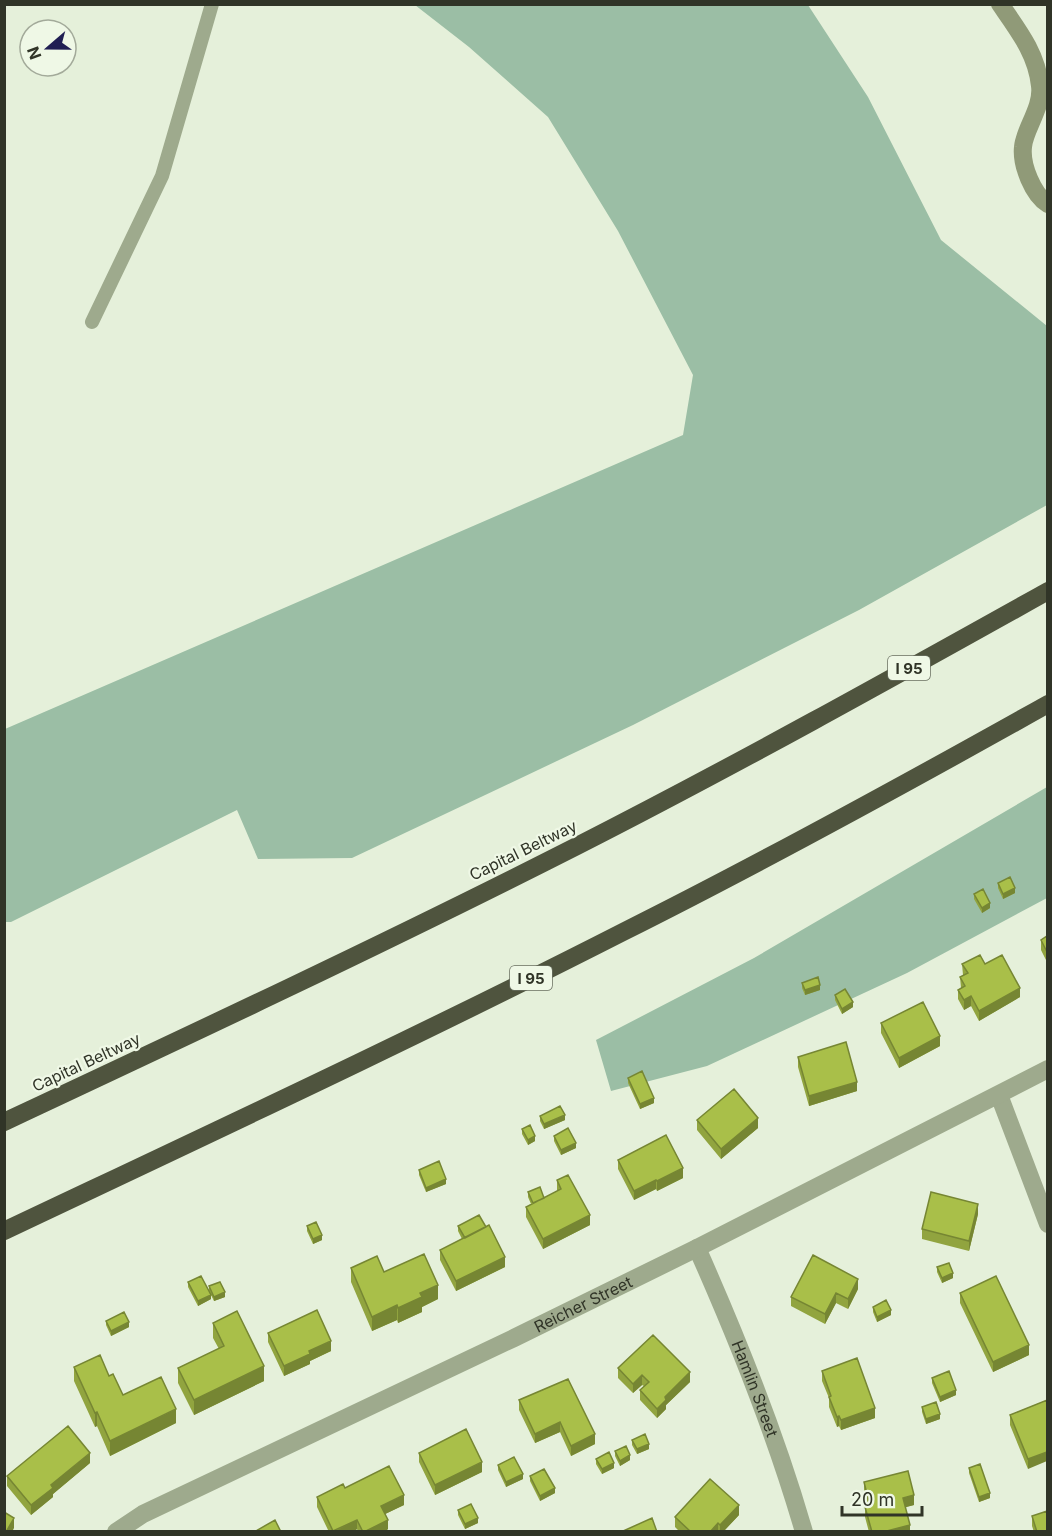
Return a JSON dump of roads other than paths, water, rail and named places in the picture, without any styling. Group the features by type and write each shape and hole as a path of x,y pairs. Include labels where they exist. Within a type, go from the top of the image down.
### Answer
{"highway":[{"name":"Capital Beltway","path":"4,1122 278,994 578,846 827,713 1047,591"},
{"name":"I 95","path":"4,1231 320,1082 624,932 873,802 1047,704"}],"street":[{"path":"1000,4 1027,45 1037,66 1041,89 1023,147 1027,175 1039,199 1047,204"},
{"name":"Reicher Street","path":"116,1532 143,1514 494,1348 697,1248 1047,1069"},
{"path":"999,1095 1047,1224"},
{"name":"Hamlin Street","path":"697,1248 725,1308 783,1466 804,1532"}],"lane":[{"path":"92,322 162,176 212,4"}]}
